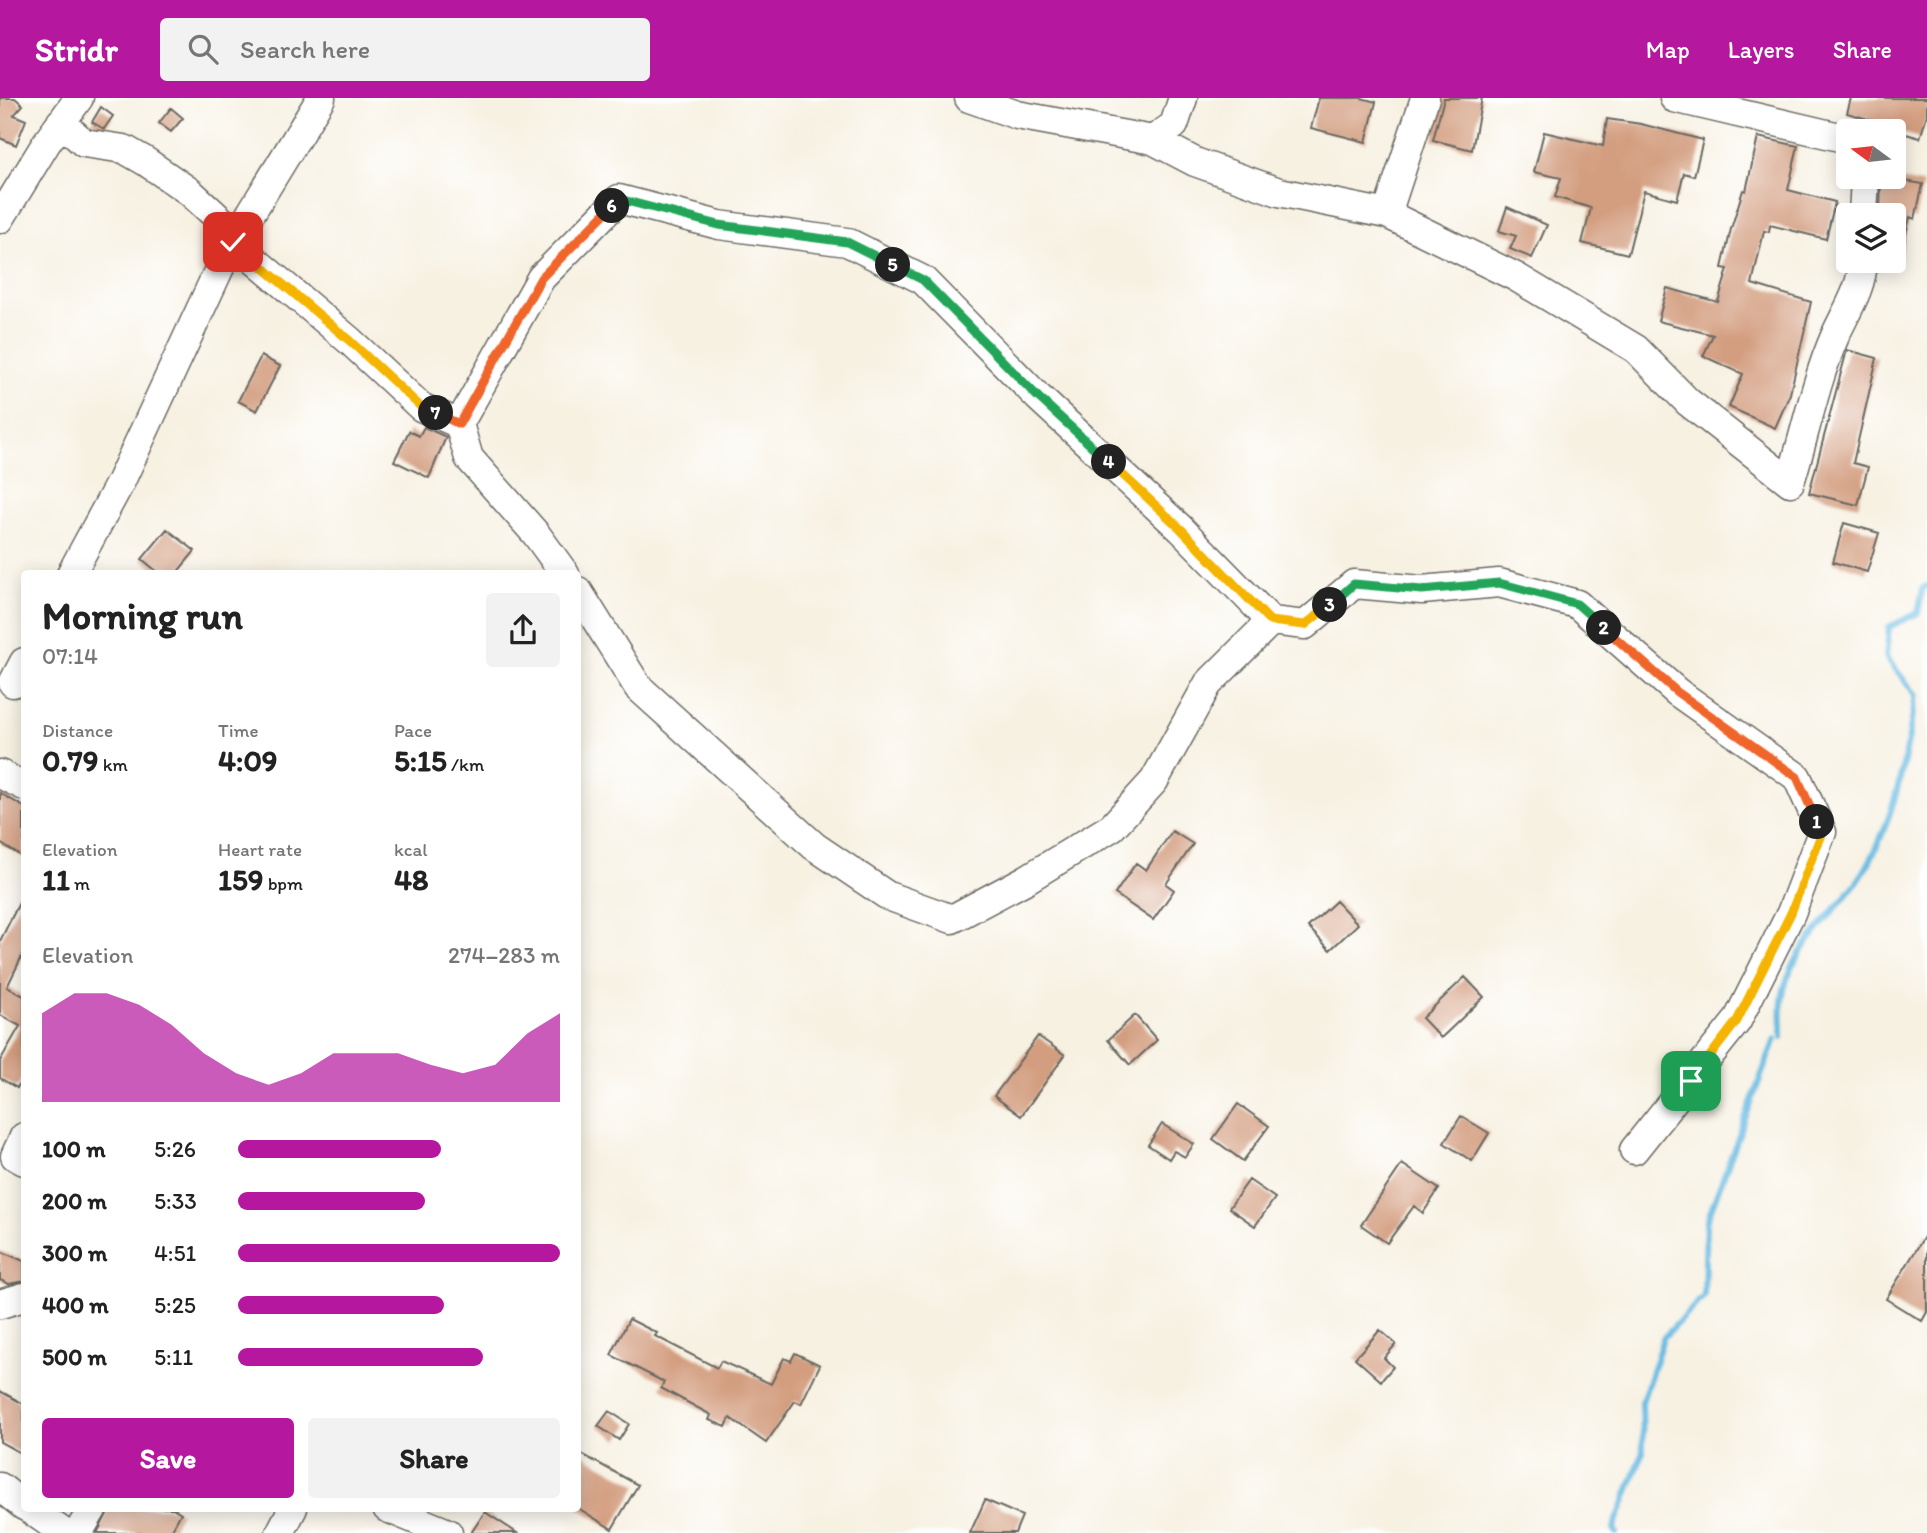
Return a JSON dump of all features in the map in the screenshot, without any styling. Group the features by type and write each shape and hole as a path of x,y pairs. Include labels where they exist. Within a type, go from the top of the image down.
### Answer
{"street":[{"path":"2,211 79,98"},
{"path":"73,570 120,483 235,239 321,98"},
{"path":"969,98 1017,114 1153,140 1195,162 1279,192 1387,214 1516,277 1636,349 1688,402 1790,482 1834,337 1853,301 1863,273"},
{"path":"1153,140 1174,125 1183,98"},
{"path":"1387,214 1425,98"},
{"path":"1674,98 1741,105 1836,135"},
{"path":"61,122 84,143 124,149 190,192 235,239 421,407 459,424"},
{"path":"562,570 536,534 469,458 459,424 541,278 619,199 719,225 847,242 923,280 1038,397 1181,529 1270,621 1305,625 1354,584 1422,590 1499,583 1577,604 1677,692 1797,777 1822,832 1791,913 1737,1021 1634,1150"},
{"path":"581,596 638,687 814,846 888,896 952,919 1027,879 1112,827 1154,781 1208,684 1270,621"},
{"path":"0,774 21,784"},
{"path":"0,1304 21,1298"},
{"path":"0,1487 21,1503"},
{"path":"33,1512 64,1533"},
{"path":"78,1533 91,1512"},
{"path":"280,1533 291,1512"},
{"path":"397,1512 449,1533"}],"building":[{"path":"0,98 15,98 23,105 14,115 26,120 16,145 0,138"},
{"path":"1319,98 1361,98 1376,102 1366,142 1311,128"},
{"path":"1444,98 1482,98 1472,150 1433,140"},
{"path":"1851,98 1927,98 1927,115 1920,138 1906,134 1906,119 1868,119 1847,113"},
{"path":"101,107 113,116 104,129 92,122"},
{"path":"171,108 183,118 171,132 159,123"},
{"path":"1607,119 1641,124 1703,140 1694,176 1684,173 1677,200 1644,191 1628,254 1582,243 1591,208 1555,197 1561,178 1534,172 1544,132 1603,146"},
{"path":"1758,137 1798,146 1788,190 1835,202 1826,239 1770,225 1769,232 1764,231 1752,284 1811,302 1790,394 1775,428 1729,407 1743,374 1703,356 1713,335 1658,321 1667,288 1718,302 1728,269 1722,268 1731,229 1743,190 1746,191"},
{"path":"1906,181 1923,184 1915,219 1910,217 1906,234 1906,203 1880,203 1881,189 1906,189"},
{"path":"1507,207 1547,225 1532,258 1510,249 1516,236 1499,231"},
{"path":"1847,350 1877,358 1853,463 1868,467 1858,505 1809,493"},
{"path":"261,356 280,366 257,411 238,401"},
{"path":"424,427 446,437 429,478 394,461 409,431 419,436"},
{"path":"1844,523 1879,533 1867,572 1833,562"},
{"path":"167,529 195,551 179,570 155,570 142,559"},
{"path":"0,793 21,805 21,856 0,843"},
{"path":"1172,831 1193,844 1166,884 1174,890 1153,920 1115,894 1136,863 1146,870"},
{"path":"21,899 21,958 7,987 21,994 21,1080 17,1088 0,1078 0,1061 20,1026 0,1015 0,941"},
{"path":"1336,901 1358,924 1330,950 1308,927"},
{"path":"1465,977 1484,997 1441,1038 1422,1018"},
{"path":"1135,1015 1157,1040 1130,1065 1108,1040"},
{"path":"1038,1036 1065,1055 1021,1116 994,1096"},
{"path":"1238,1104 1269,1126 1243,1161 1213,1139"},
{"path":"1461,1116 1489,1133 1472,1161 1444,1143"},
{"path":"1162,1124 1194,1144 1185,1157 1174,1151 1169,1159 1148,1145"},
{"path":"1402,1164 1439,1189 1423,1213 1414,1206 1387,1243 1361,1225"},
{"path":"1249,1180 1275,1198 1255,1226 1229,1208"},
{"path":"1927,1232 1927,1312 1922,1321 1886,1299"},
{"path":"0,1251 21,1260 21,1282 9,1284 0,1280"},
{"path":"629,1319 657,1333 655,1336 717,1368 721,1361 771,1384 784,1358 791,1361 795,1353 820,1365 801,1404 795,1401 766,1443 730,1418 726,1427 709,1420 711,1415 661,1388 664,1382 611,1355"},
{"path":"1380,1330 1396,1344 1384,1358 1393,1367 1381,1381 1355,1358"},
{"path":"0,1391 21,1402 21,1453 0,1442"},
{"path":"609,1411 629,1424 619,1440 598,1426"},
{"path":"581,1454 638,1485 612,1529 581,1510"},
{"path":"985,1500 1022,1516 1015,1533 970,1533"},
{"path":"108,1512 181,1513 170,1533 97,1533"},
{"path":"485,1512 517,1533 471,1533"}],"waterway":[{"path":"1782,1038 1782,1000 1786,981 1794,964 1865,870 1892,807 1904,762 1916,695 1886,657 1889,627 1918,613 1923,588 1927,586"},
{"path":"1616,1533 1614,1528 1643,1453 1642,1402 1663,1338 1704,1296 1706,1223 1775,1039"}],"route":[{"path":"233,242 350,341 421,407 459,424 541,278 619,199 719,225 847,242 923,280 1038,397 1181,529 1270,621 1305,625 1354,584 1422,590 1499,583 1577,604 1677,692 1797,777 1822,832 1791,913 1737,1021 1691,1081"}]}
